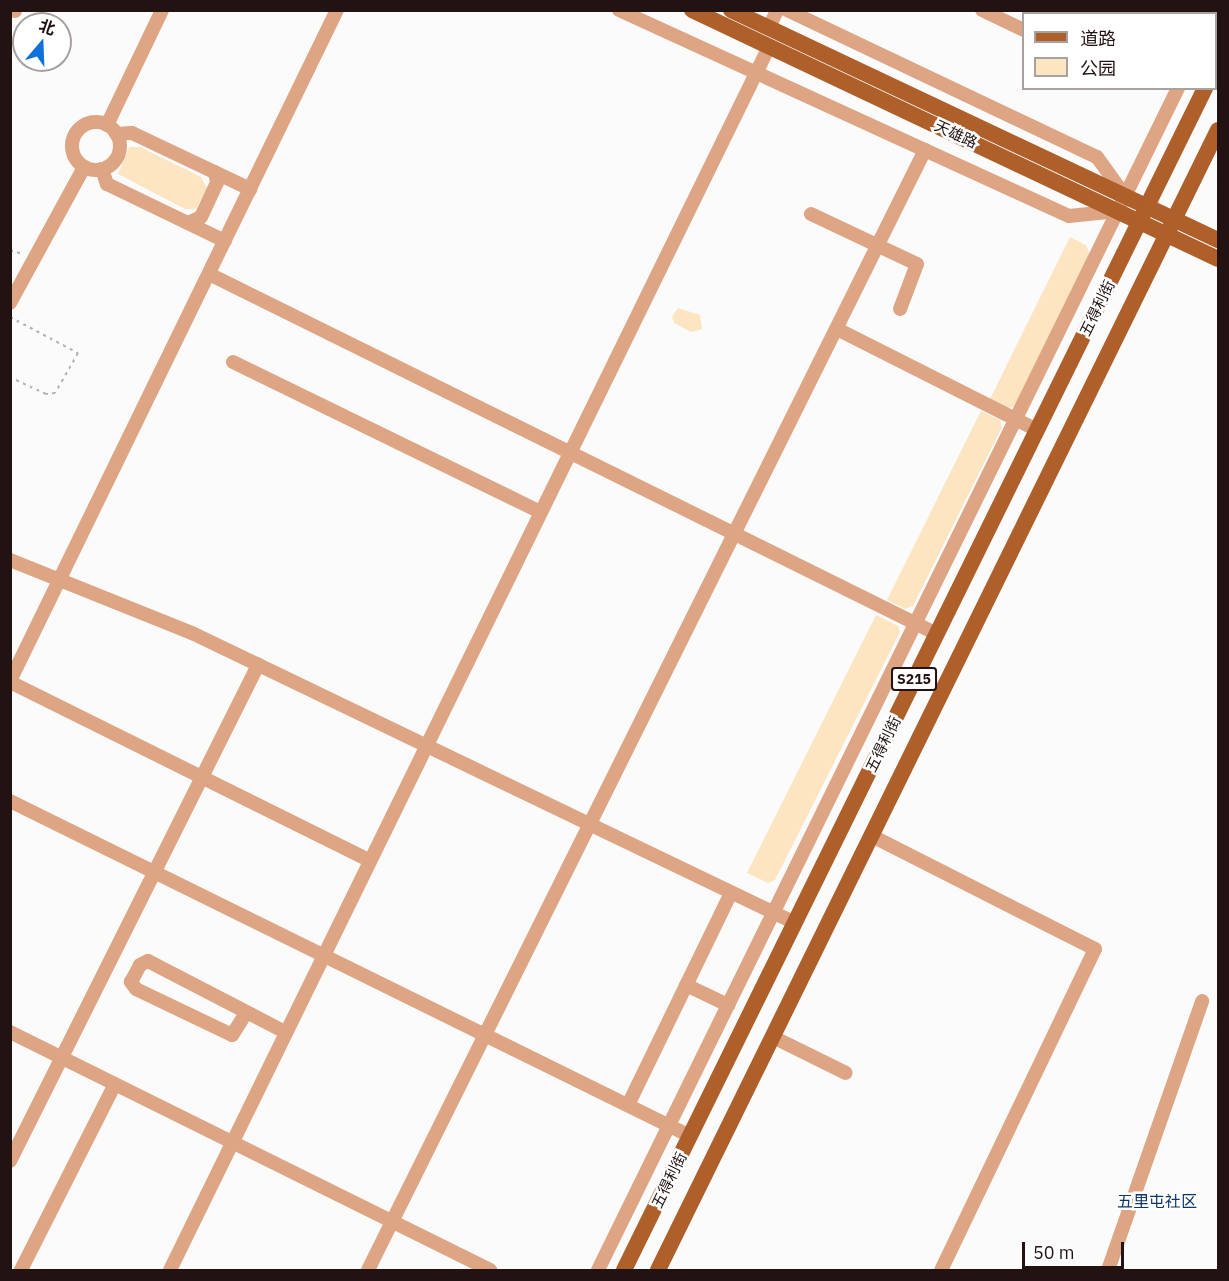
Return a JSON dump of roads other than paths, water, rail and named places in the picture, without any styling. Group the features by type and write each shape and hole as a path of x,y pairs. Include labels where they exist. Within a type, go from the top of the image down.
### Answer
{"main road":[{"name":"天雄路","path":"693,10 769,47 1122,204"},
{"name":"天雄路","path":"731,10 1171,227 1218,259"},
{"name":"五得利街","path":"624,1270 1204,90"},
{"name":"五得利街","path":"658,1270 1218,130"},
{"name":"天雄路","path":"1171,227 1218,240"}],"street":[{"path":"162,10 111,130 118,155 102,169 84,167 73,153 76,133 93,123 111,130 132,133 250,189"},
{"path":"337,10 10,682 369,860"},
{"path":"619,10 1069,216 1122,204"},
{"path":"768,28 777,10"},
{"path":"787,10 1097,158 1122,204"},
{"path":"982,10 1022,30"},
{"path":"170,1270 769,47"},
{"path":"598,1270 1178,90"},
{"path":"368,1270 736,535 925,150"},
{"path":"10,303 84,167"},
{"path":"102,169 107,184 225,241"},
{"path":"188,223 201,217 218,182 215,172"},
{"path":"811,214 917,264 900,309"},
{"path":"209,274 937,634"},
{"path":"837,329 1037,430"},
{"path":"233,362 540,513"},
{"path":"10,560 60,579 258,665 795,923"},
{"path":"10,1161 258,665"},
{"path":"10,801 690,1136"},
{"path":"872,836 1095,949 941,1270"},
{"path":"628,1105 731,892"},
{"path":"246,1013 232,1035 136,989 131,982 140,965 148,961 242,1007 246,1013 285,1032"},
{"path":"686,985 728,1005"},
{"path":"1108,1270 1202,1001"},
{"path":"10,1032 490,1270"},
{"path":"773,1037 846,1073"},
{"path":"10,1264 21,1270 115,1084"}],"district":[{"name":"五里屯社区","path":"1157,1201"}]}
